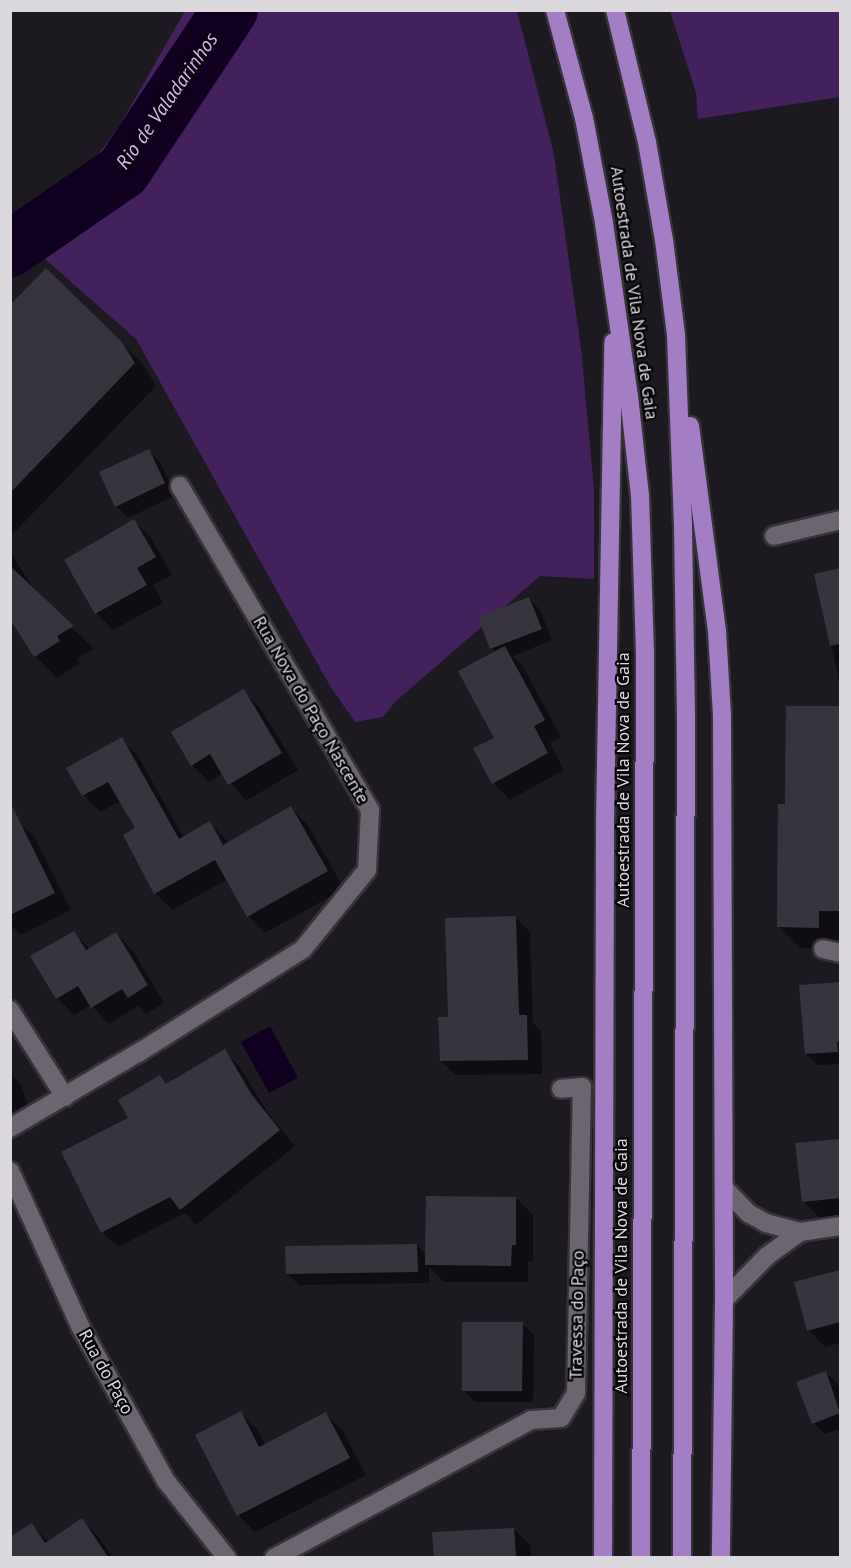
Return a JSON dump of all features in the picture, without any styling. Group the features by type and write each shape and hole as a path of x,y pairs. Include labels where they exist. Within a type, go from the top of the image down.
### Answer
{"highway":[{"name":"Autoestrada de Vila Nova de Gaia","path":"555,10 590,149 631,407 640,495 644,573 641,1557"},
{"name":"Autoestrada de Vila Nova de Gaia","path":"615,10 647,142 664,240 676,335 683,526 686,715 682,1557"},
{"path":"603,1557 605,821 613,286"},
{"path":"676,335 717,631 722,715 724,1300 721,1557"}],"street":[{"name":"Rua Nova do Paço Nascente","path":"10,1128 65,1097 303,949 367,870 370,810 180,486"},
{"path":"774,536 840,519"},
{"path":"10,1010 65,1097"},
{"name":"Travessa do Paço","path":"274,1557 531,1420 561,1418 576,1393 582,1087 561,1089"},
{"name":"Rua do Paço","path":"10,1171 80,1326 166,1481 227,1557"},
{"path":"724,1188 748,1213 766,1223 800,1232 840,1227"},
{"path":"724,1300 767,1256 800,1232"}],"shaded area":[{"path":"185,11 517,11 554,154 581,349 594,488 594,579 540,576 395,702 383,717 355,722 330,686 136,339 37,252 71,190 118,128"},
{"path":"670,11 840,11 840,97 698,119 696,93"},
{"path":"270,1026 298,1078 269,1093 241,1042"}],"building":[{"path":"46,268 121,341 135,363 10,493 10,305"},
{"path":"149,449 165,483 115,507 99,472"},
{"path":"134,519 156,557 137,568 147,585 95,614 64,560"},
{"path":"10,566 74,626 57,636 60,641 34,657 10,619"},
{"path":"840,568 840,644 830,646 814,574"},
{"path":"529,597 542,629 490,649 478,617"},
{"path":"505,646 545,720 534,726 548,753 492,784 473,748 494,738 458,671"},
{"path":"244,689 282,753 228,785 210,754 191,766 171,732"},
{"path":"786,706 840,706 840,911 819,911 819,928 777,927 778,804 785,804"},
{"path":"122,737 179,839 210,821 223,845 291,806 328,871 247,917 215,860 154,894 123,835 135,828 108,782 82,796 66,768"},
{"path":"10,802 55,893 10,915"},
{"path":"516,916 519,1015 527,1015 528,1060 440,1061 438,1017 448,1017 445,918"},
{"path":"74,931 86,950 116,932 148,985 128,998 122,989 91,1008 78,986 56,999 30,956"},
{"path":"840,982 838,1052 805,1054 799,985"},
{"path":"225,1049 252,1095 280,1130 180,1210 170,1197 101,1233 61,1152 128,1118 118,1100 160,1075 166,1084"},
{"path":"840,1139 840,1198 802,1202 795,1143"},
{"path":"426,1196 516,1197 516,1245 512,1245 511,1266 425,1265"},
{"path":"417,1244 418,1272 286,1274 285,1246"},
{"path":"840,1270 840,1322 807,1331 794,1282"},
{"path":"462,1322 523,1322 522,1391 462,1391"},
{"path":"826,1371 840,1413 812,1424 796,1382"},
{"path":"241,1411 259,1447 326,1412 350,1458 237,1516 195,1435"},
{"path":"82,1518 108,1557 10,1557 10,1537 32,1523 45,1543"},
{"path":"514,1528 516,1557 434,1557 432,1532"}],"waterway":[{"name":"Rio de Valadarinhos","path":"10,249 123,171 230,10"}]}
